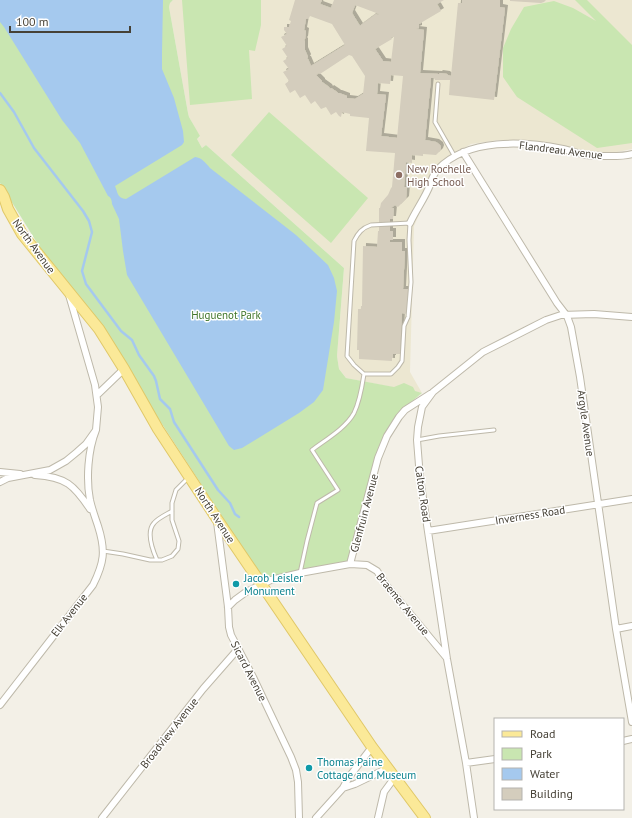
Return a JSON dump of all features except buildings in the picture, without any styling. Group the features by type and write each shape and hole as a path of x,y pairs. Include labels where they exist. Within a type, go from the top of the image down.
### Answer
{"main road":[{"name":"North Avenue","path":"0,190 8,209 22,234 99,329 124,369 158,429 217,519 372,747 425,818"},
{"name":"North Avenue","path":"0,202 8,209"}],"street":[{"name":"Flandreau Avenue","path":"410,223 430,185 432,177 437,170 447,161 474,148 498,144 525,144 561,149 587,155 615,156 632,154"},
{"name":"Argyle Avenue","path":"464,152 557,303 567,316 571,327 580,377 616,629 632,722"},
{"name":"Elk Avenue","path":"0,705 93,585 99,573 102,562 103,551 88,489 89,460 92,439 96,430 98,407 96,385 67,290"},
{"name":"Calton Road","path":"474,818 466,763 447,659 420,478 416,440 422,407 433,392 483,352 546,320 561,315 594,314 632,317"},
{"path":"97,395 124,369"},
{"name":"Glenfruin Avenue","path":"261,584 300,573 350,564 378,458 387,436 405,410 433,392"},
{"path":"0,482 8,478 50,470 66,461 86,444 96,430"},
{"path":"0,472 27,474"},
{"name":"Elk Avenue","path":"27,474 48,476 72,485 94,514"},
{"name":"Inverness Road","path":"428,531 632,499"},
{"name":"Sicard Avenue","path":"217,519 231,635 253,677 296,770 298,782 299,818"},
{"name":"Braemer Avenue","path":"350,564 367,565 377,571 387,586 447,659"},
{"path":"228,607 234,600 261,584"},
{"path":"616,629 632,626"},
{"name":"Broadview Avenue","path":"102,818 203,689 238,649"},
{"path":"316,818 343,788 349,777 372,747"},
{"path":"466,763 494,759"},
{"path":"343,788 355,784 388,768"},
{"path":"378,818 384,792 395,777"}],"lane":[{"path":"438,84 436,122 455,157"},
{"path":"410,223 409,240 411,282 408,317 404,326 402,361 391,374 364,374 347,356 354,241 360,231 371,225 410,223"},
{"path":"300,573 317,503 338,490 312,450 341,429 353,414 361,394 364,374"},
{"path":"416,440 494,430"},
{"path":"103,551 150,560 162,560 172,556 178,549 178,541 172,520 172,503 176,490 190,476"},
{"path":"157,560 150,530 154,522 172,511"}],"shaded area":[{"name":"New Rochelle High School","path":"173,0 632,0 632,149 617,152 589,152 544,143 499,140 471,144 449,157 438,172 414,226 410,372 422,393 346,378 339,369 337,356 344,268 206,145 202,148 197,139 200,137 188,113 169,7"}],"green space":[{"name":"Huguenot Park","path":"0,0 173,0 169,7 188,113 200,136 197,139 202,148 206,145 344,268 337,356 339,369 346,378 394,387 404,383 413,387 415,391 422,393 404,408 379,446 348,562 262,578 162,424 39,246 0,183"},
{"path":"182,0 261,0 261,25 255,51 249,50 252,99 190,105"},
{"path":"575,0 587,0 632,45 632,143 597,148 517,97 503,77 503,48 511,29 524,7 554,1 573,8 596,21"},
{"path":"269,112 368,198 331,243 231,155"}],"water":[{"path":"0,0 163,0 162,69 174,98 183,131 184,142 182,145 115,186 117,193 121,198 126,199 195,157 200,158 210,168 296,235 328,265 334,278 337,291 334,322 323,390 314,402 242,448 234,450 229,446 127,275 119,219 111,199 80,143 62,120 0,22"}],"waterway":[{"path":"0,93 14,112 34,148 83,211 89,221 92,232 82,271 86,284 121,331 132,340 139,355 154,376 160,399 170,409 174,422 218,490 230,503 235,514 239,517"}],"place":[{"name":"New Rochelle High School","path":"399,175"},
{"name":"Jacob Leisler Monument","path":"236,584"},
{"name":"Thomas Paine Cottage and Museum","path":"309,768"}]}
